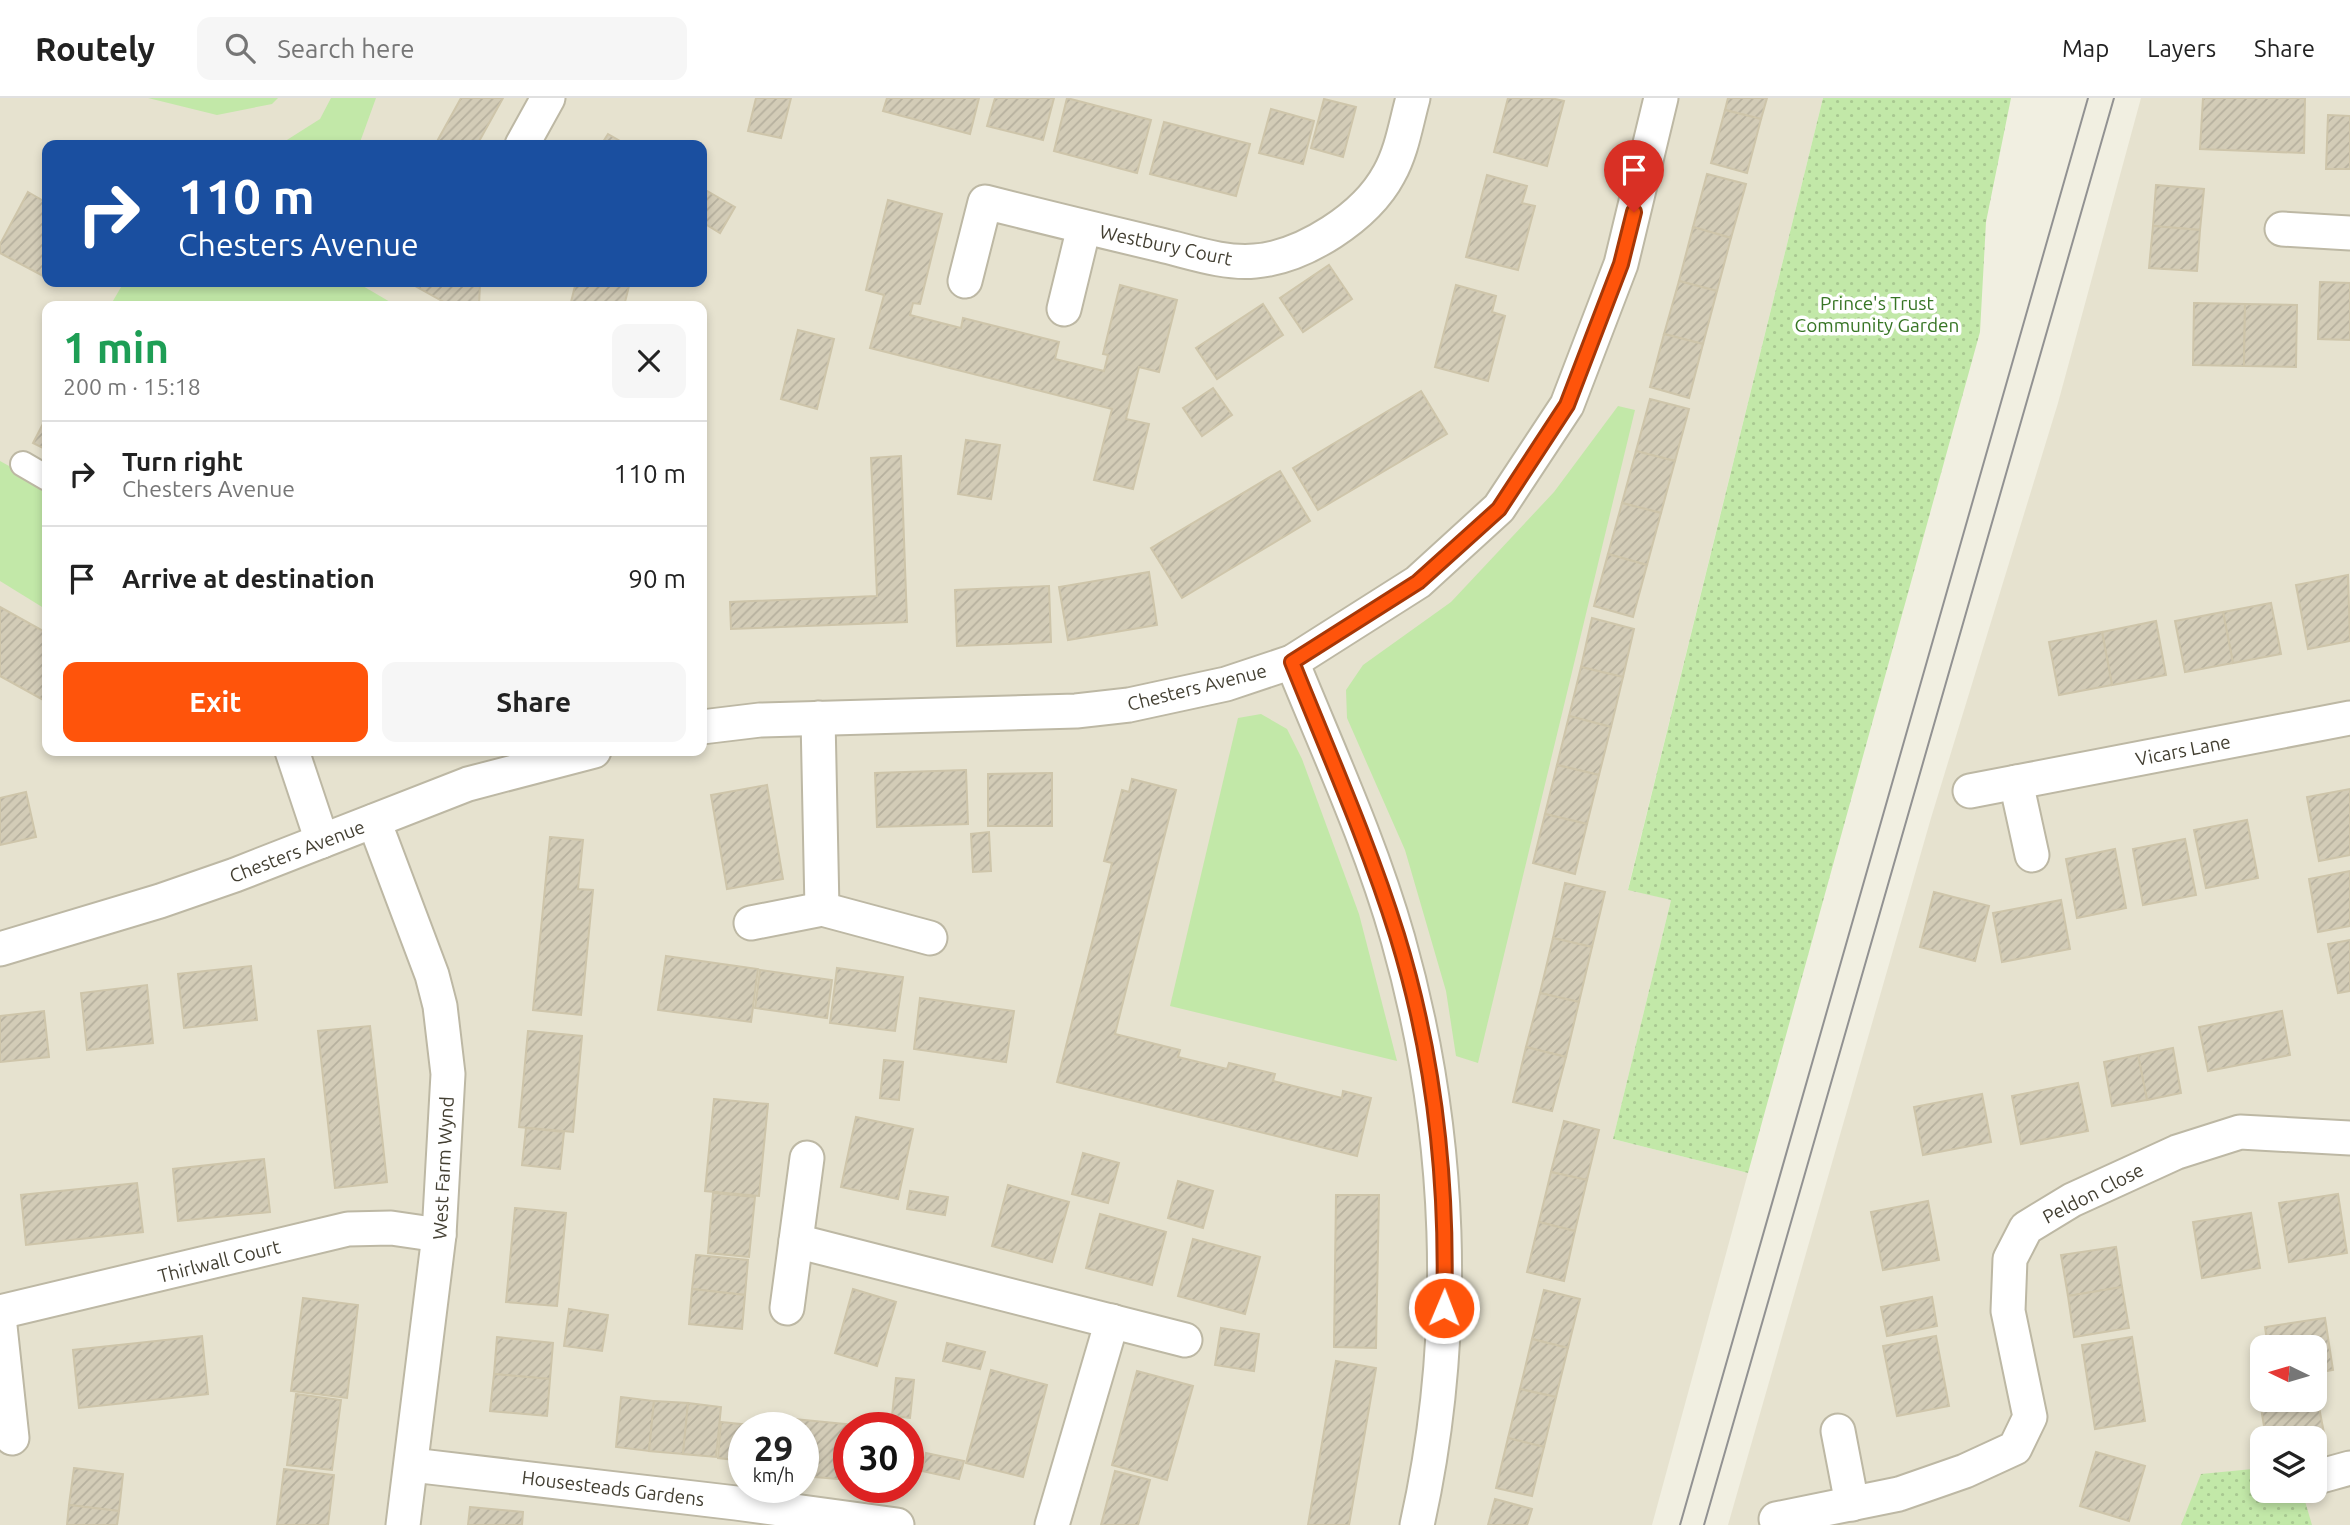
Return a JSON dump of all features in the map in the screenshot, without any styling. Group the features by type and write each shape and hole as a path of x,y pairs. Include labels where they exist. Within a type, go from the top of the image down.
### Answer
{"street":[{"path":"525,140 548,98"},
{"name":"Westbury Court","path":"965,281 985,202 1234,261 1253,262 1291,253 1355,216 1374,197 1390,174 1413,98"},
{"name":"Chesters Avenue","path":"707,726 760,720 1076,711 1129,705 1226,684 1292,662 1418,582 1499,509 1567,405 1621,264 1661,98"},
{"name":"Westbury Court","path":"1064,309 1084,227"},
{"path":"2282,229 2350,233"},
{"path":"23,464 42,475"},
{"path":"1292,662 1355,817 1398,937 1416,1010 1438,1132 1444,1210 1443,1351 1437,1415 1417,1525"},
{"path":"818,718 822,909"},
{"name":"Vicars Lane","path":"1970,790 2350,718"},
{"path":"294,756 322,841"},
{"name":"Chesters Avenue","path":"0,948 160,901 468,784 575,756"},
{"path":"2016,782 2032,855"},
{"name":"West Farm Wynd","path":"374,821 422,945 440,1006 448,1074 439,1235 403,1525"},
{"path":"751,923 822,909 930,938"},
{"name":"Peldon Close","path":"1776,1518 1899,1494 1965,1471 2015,1448 2030,1417 2008,1311 2010,1259 2026,1228 2073,1200 2177,1152 2240,1132 2350,1139"},
{"path":"787,1308 807,1158"},
{"name":"Thirlwall Court","path":"0,1312 348,1229 391,1228 439,1235"},
{"path":"796,1241 1185,1340"},
{"path":"1052,1525 1112,1321"},
{"path":"0,1326 12,1438"},
{"path":"1838,1431 1852,1504"},
{"name":"Housesteads Gardens","path":"411,1465 736,1503 897,1525"}],"shaded area":[{"path":"0,98 1823,98 1628,889 1671,900 1613,1139 1748,1173 1652,1525 0,1525"},
{"path":"2141,98 2350,98 2350,1525 1728,1525 1931,818 2058,403"}],"green space":[{"path":"148,98 278,98 272,104 217,115"},
{"path":"331,98 376,98 361,140 287,140 320,119"},
{"name":"Prince's Trust Community Garden","path":"1823,98 2011,98 1986,222 1980,332 1748,1173 1613,1139 1671,900 1628,890"},
{"path":"121,287 365,287 388,301 113,301"},
{"path":"1618,406 1635,410 1478,1063 1456,1056 1446,991 1405,850 1347,718 1346,690 1363,665 1451,602 1554,492"},
{"path":"0,461 42,484 42,607 0,581"},
{"path":"1261,714 1287,729 1302,759 1359,914 1397,1061 1170,1006 1238,718"},
{"path":"2250,1469 2250,1503 2306,1503 2312,1525 2181,1525 2201,1474"}],"building":[{"path":"461,98 503,98 480,140 438,140"},
{"path":"756,98 791,98 781,138 748,131"},
{"path":"887,98 979,98 970,134 883,111"},
{"path":"995,98 1054,98 1043,140 987,126"},
{"path":"1067,98 1151,120 1137,173 1054,151"},
{"path":"1508,98 1551,98 1564,101 1547,166 1494,152"},
{"path":"1728,98 1767,98 1761,119 1725,110"},
{"path":"2203,98 2305,98 2304,153 2200,149"},
{"path":"1324,99 1356,107 1343,157 1311,148"},
{"path":"1271,109 1314,121 1303,164 1259,153"},
{"path":"1725,110 1761,119 1747,173 1711,163"},
{"path":"2328,115 2350,116 2350,169 2326,169"},
{"path":"1164,122 1250,144 1236,196 1150,174"},
{"path":"608,134 618,140 604,140"},
{"path":"1707,174 1746,184 1731,238 1693,227"},
{"path":"1487,175 1527,186 1522,203 1535,206 1518,270 1466,257"},
{"path":"2156,185 2204,189 2200,230 2153,226"},
{"path":"707,191 735,207 720,233 707,225"},
{"path":"28,192 42,200 42,275 0,253 0,244"},
{"path":"888,200 942,214 920,304 913,303 910,315 961,328 963,318 1059,342 1055,359 1104,371 1108,355 1103,354 1120,285 1177,300 1159,372 1139,367 1126,419 1149,424 1133,489 1094,480 1112,409 870,348 884,295 866,290"},
{"path":"2153,226 2200,230 2197,271 2149,268"},
{"path":"1693,227 1731,238 1717,291 1679,281"},
{"path":"1329,265 1352,299 1303,332 1280,298"},
{"path":"1679,281 1717,291 1703,344 1664,334"},
{"path":"2320,282 2350,283 2350,340 2318,339"},
{"path":"1456,285 1496,296 1492,312 1505,316 1488,381 1435,367"},
{"path":"417,287 480,287 479,301 442,301"},
{"path":"575,287 629,287 625,301 571,301"},
{"path":"2194,303 2245,304 2244,366 2193,365"},
{"path":"1263,304 1283,335 1217,379 1196,348"},
{"path":"2245,304 2297,305 2296,367 2244,366"},
{"path":"798,330 834,339 817,409 781,399"},
{"path":"1664,334 1703,344 1689,398 1650,387"},
{"path":"1213,388 1232,415 1202,436 1183,408"},
{"path":"1421,391 1447,434 1318,510 1293,468"},
{"path":"1650,399 1689,409 1675,461 1636,451"},
{"path":"42,426 42,448 33,443"},
{"path":"966,440 1000,445 991,499 958,494"},
{"path":"1636,451 1675,461 1661,513 1622,503"},
{"path":"901,456 907,622 731,629 730,602 877,596 871,458"},
{"path":"1280,471 1310,521 1182,598 1151,548"},
{"path":"1622,503 1661,513 1647,565 1608,554"},
{"path":"1608,554 1647,565 1633,617 1594,606"},
{"path":"1149,572 1157,625 1068,640 1059,587"},
{"path":"2348,575 2350,641 2308,649 2296,585"},
{"path":"1049,586 1051,642 957,646 955,590"},
{"path":"2271,603 2281,654 2233,663 2223,612"},
{"path":"0,607 42,630 42,699 0,676"},
{"path":"2223,612 2233,663 2185,672 2175,621"},
{"path":"1592,618 1634,629 1623,677 1581,667"},
{"path":"2156,621 2166,675 2112,685 2102,632"},
{"path":"2102,632 2112,685 2059,695 2049,642"},
{"path":"1581,667 1623,677 1611,727 1569,716"},
{"path":"1569,716 1611,727 1599,775 1557,765"},
{"path":"1557,765 1599,775 1587,824 1545,814"},
{"path":"966,770 968,824 877,827 875,773"},
{"path":"1052,773 1052,826 988,826 988,774"},
{"path":"1132,779 1176,790 1115,1034 1180,1050 1178,1057 1227,1069 1229,1063 1275,1074 1273,1081 1342,1098 1343,1091 1371,1098 1357,1156 1057,1082 1112,863 1104,861 1122,790 1129,792"},
{"path":"767,785 783,879 727,889 711,795"},
{"path":"2350,789 2350,855 2319,861 2307,797"},
{"path":"26,792 36,837 0,845 0,798"},
{"path":"1545,814 1587,824 1575,874 1533,863"},
{"path":"2247,820 2258,878 2206,888 2194,830"},
{"path":"989,832 991,871 973,872 971,834"},
{"path":"550,837 583,840 578,889 593,890 581,1015 533,1010"},
{"path":"2185,839 2196,895 2143,905 2133,849"},
{"path":"2115,849 2126,908 2077,918 2066,859"},
{"path":"2350,871 2350,926 2318,932 2309,879"},
{"path":"1565,883 1605,892 1592,947 1553,938"},
{"path":"1934,892 1989,906 1975,961 1920,947"},
{"path":"2061,900 2070,949 2002,962 1993,913"},
{"path":"1553,938 1592,947 1579,1002 1540,993"},
{"path":"2350,940 2350,991 2338,993 2328,944"},
{"path":"666,956 758,969 751,1022 658,1010"},
{"path":"251,966 257,1020 184,1028 178,974"},
{"path":"837,968 903,977 895,1031 830,1023"},
{"path":"760,970 832,980 827,1018 755,1008"},
{"path":"147,985 153,1043 87,1050 81,993"},
{"path":"1540,993 1579,1002 1566,1057 1526,1047"},
{"path":"920,998 1014,1011 1006,1062 914,1049"},
{"path":"44,1011 49,1057 0,1062 0,1016"},
{"path":"2282,1011 2290,1055 2208,1071 2199,1027"},
{"path":"370,1026 387,1182 335,1188 318,1031"},
{"path":"528,1031 582,1036 573,1132 519,1127"},
{"path":"1526,1047 1566,1057 1552,1111 1513,1102"},
{"path":"2173,1048 2181,1093 2147,1100 2138,1055"},
{"path":"2138,1055 2147,1100 2112,1106 2104,1062"},
{"path":"884,1060 903,1062 899,1100 880,1098"},
{"path":"2078,1083 2088,1131 2021,1144 2012,1096"},
{"path":"1982,1094 1991,1142 1923,1155 1914,1107"},
{"path":"714,1099 768,1104 759,1196 705,1191"},
{"path":"856,1117 913,1129 898,1199 841,1187"},
{"path":"1564,1121 1599,1130 1587,1180 1551,1172"},
{"path":"526,1128 564,1132 560,1169 522,1165"},
{"path":"1083,1153 1119,1163 1108,1203 1072,1194"},
{"path":"264,1159 270,1212 178,1221 173,1169"},
{"path":"1551,1172 1587,1180 1575,1231 1539,1222"},
{"path":"1178,1181 1213,1191 1203,1228 1168,1218"},
{"path":"137,1183 143,1232 26,1245 21,1195"},
{"path":"1008,1185 1069,1202 1052,1262 992,1246"},
{"path":"910,1191 948,1197 945,1215 907,1209"},
{"path":"713,1193 755,1197 749,1257 708,1253"},
{"path":"2338,1194 2347,1253 2289,1262 2279,1203"},
{"path":"1336,1195 1379,1195 1376,1348 1334,1347"},
{"path":"1928,1201 1939,1260 1883,1270 1871,1212"},
{"path":"515,1208 566,1213 557,1306 506,1302"},
{"path":"2251,1213 2260,1268 2202,1278 2193,1222"},
{"path":"1100,1214 1166,1232 1152,1285 1086,1268"},
{"path":"1539,1222 1575,1231 1564,1281 1527,1272"},
{"path":"1193,1239 1260,1257 1245,1314 1178,1296"},
{"path":"2116,1247 2122,1287 2068,1296 2061,1255"},
{"path":"696,1255 748,1260 745,1295 692,1289"},
{"path":"2122,1287 2129,1328 2074,1337 2068,1296"},
{"path":"692,1289 745,1295 742,1329 689,1324"},
{"path":"853,1289 896,1302 877,1366 835,1353"},
{"path":"1544,1290 1580,1299 1568,1348 1532,1339"},
{"path":"1932,1297 1937,1326 1887,1336 1881,1307"},
{"path":"303,1298 358,1305 347,1398 291,1391"},
{"path":"569,1309 608,1315 602,1351 564,1346"},
{"path":"2325,1318 2328,1335 2266,1335 2265,1327"},
{"path":"1221,1328 1259,1334 1254,1371 1215,1365"},
{"path":"202,1336 208,1394 79,1408 73,1350"},
{"path":"1936,1336 1949,1406 1897,1416 1883,1346"},
{"path":"497,1337 553,1343 550,1379 494,1374"},
{"path":"2132,1337 2145,1421 2095,1429 2082,1345"},
{"path":"2328,1338 2333,1370 2328,1371"},
{"path":"1532,1339 1568,1348 1556,1397 1520,1389"},
{"path":"947,1343 985,1352 980,1369 943,1361"},
{"path":"1336,1361 1376,1368 1349,1525 1308,1525"},
{"path":"991,1370 1047,1385 1023,1477 966,1463"},
{"path":"1137,1371 1193,1386 1167,1480 1112,1465"},
{"path":"494,1374 550,1379 547,1416 490,1411"},
{"path":"896,1378 914,1380 911,1412 892,1412"},
{"path":"1520,1389 1556,1397 1544,1447 1508,1438"},
{"path":"296,1394 341,1400 332,1470 287,1465"},
{"path":"621,1397 654,1401 649,1451 616,1447"},
{"path":"654,1401 688,1403 683,1454 649,1451"},
{"path":"688,1403 721,1407 716,1457 683,1454"},
{"path":"2262,1412 2320,1412 2323,1426 2264,1426"},
{"path":"819,1421 833,1423 833,1479 819,1477"},
{"path":"721,1422 728,1423 728,1459 718,1458"},
{"path":"1508,1438 1544,1447 1532,1496 1496,1488"},
{"path":"2096,1452 2145,1466 2129,1521 2080,1506"},
{"path":"926,1453 964,1461 959,1479 924,1471"},
{"path":"74,1468 123,1474 119,1511 69,1505"},
{"path":"284,1469 334,1475 328,1525 277,1525"},
{"path":"1115,1471 1150,1480 1138,1525 1101,1525"},
{"path":"1495,1499 1532,1509 1527,1525 1488,1525"},
{"path":"69,1505 119,1511 117,1525 67,1525"},
{"path":"470,1507 523,1512 522,1525 468,1525"}],"tram line":[{"path":"1680,1525 2088,98"},
{"path":"1704,1525 2114,98"}],"route":[{"path":"1444,1308 1444,1210 1438,1132 1416,1010 1398,937 1380,884 1292,662 1418,582 1499,509 1567,405 1621,264 1634,212"}]}
